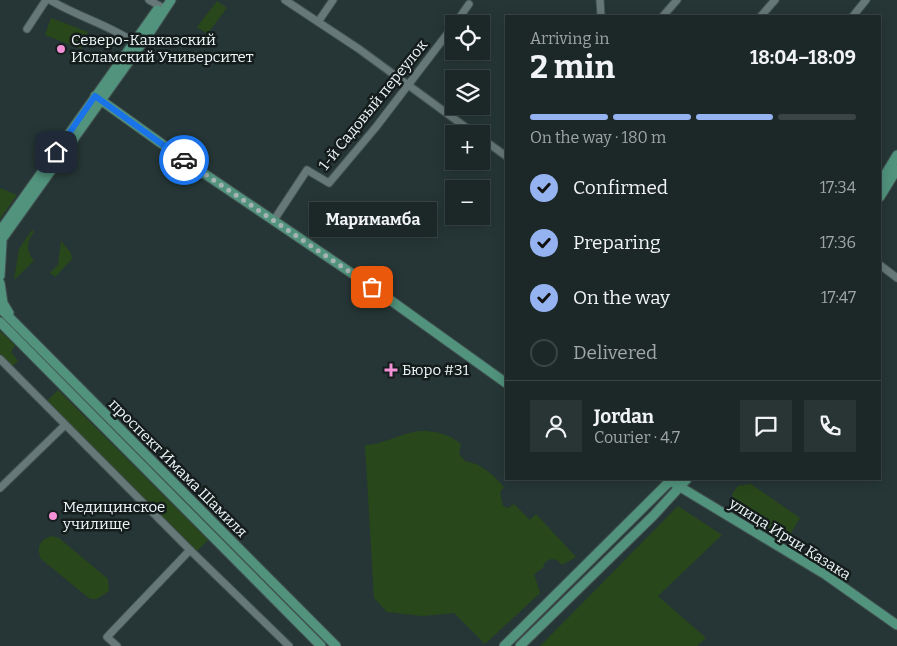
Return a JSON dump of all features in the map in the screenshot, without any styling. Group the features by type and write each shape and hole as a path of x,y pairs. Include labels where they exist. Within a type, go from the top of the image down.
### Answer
{"main road":[{"path":"0,231 138,44 163,5 171,0"},
{"path":"98,98 193,166 372,287 505,382"},
{"path":"0,276 1,242 98,98"},
{"path":"881,181 897,155"},
{"path":"881,195 897,169"},
{"path":"0,283 3,303 19,327"},
{"name":"проспект Имама Шамиля","path":"0,308 336,646"},
{"name":"проспект Имама Шамиля","path":"0,322 321,646"},
{"path":"504,646 669,480"},
{"name":"улица Ирчи Казака","path":"671,480 826,575 897,625"},
{"path":"520,646 686,480"}],"street":[{"path":"27,29 46,0"},
{"path":"50,0 69,12 111,28 138,44"},
{"path":"149,0 163,5"},
{"path":"285,0 463,125"},
{"path":"318,22 333,0"},
{"path":"600,0 600,15"},
{"path":"664,15 677,0"},
{"path":"762,15 775,0"},
{"path":"854,15 863,1"},
{"name":"1-й Садовый переулок","path":"461,15 469,4"},
{"name":"1-й Садовый переулок","path":"274,220 308,170 329,183 376,127 445,35"},
{"path":"490,144 505,155"},
{"path":"881,265 897,278"},
{"path":"0,359 64,425 289,646"},
{"path":"0,488 64,425"},
{"path":"117,646 107,637 190,550"}],"green space":[{"path":"217,1 227,8 207,34 197,27"},
{"path":"51,18 88,32 81,49 45,35"},
{"path":"0,188 17,195 0,219"},
{"path":"32,230 34,232 28,247 34,261 14,280 19,249"},
{"path":"61,241 71,253 72,259 55,277 50,273 58,265"},
{"path":"0,331 15,345 11,352 18,361 13,366 0,354"},
{"path":"58,390 208,540 197,551 47,401"},
{"path":"419,431 441,433 461,444 459,454 465,461 476,464 486,470 504,487 500,492 503,506 508,508 514,504 530,520 536,514 576,557 562,565 557,560 551,559 545,562 543,568 534,574 540,593 485,644 454,613 422,616 387,612 374,598 365,445 371,445"},
{"path":"751,484 800,518 786,541 735,507 732,494 738,486"},
{"path":"678,506 722,535 658,596 706,638 697,646 540,646"},
{"path":"52,536 59,538 108,579 109,591 97,599 90,599 41,559 40,544"}],"way so far":[{"path":"184,160 265,212 372,287"}],"place":[{"name":"Северо-Кавказский Исламский Университет","path":"61,49"},
{"name":"Маримамба","path":"372,287"},
{"name":"Бюро #31","path":"391,370"},
{"name":"Медицинское училище","path":"53,516"}],"route":[{"path":"56,152 95,96 184,160"}]}
